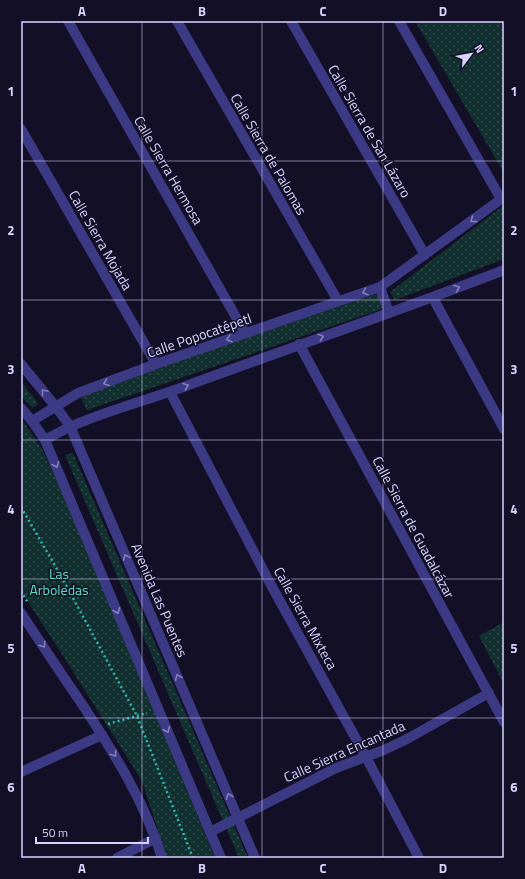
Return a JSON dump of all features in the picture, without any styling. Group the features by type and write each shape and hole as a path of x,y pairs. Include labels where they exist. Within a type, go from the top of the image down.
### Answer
{"street":[{"name":"Calle Sierra Hermosa","path":"68,21 245,333"},
{"name":"Calle Sierra de Palomas","path":"177,21 338,301"},
{"name":"Calle Sierra de San Lázaro","path":"291,21 425,255"},
{"path":"399,21 503,198"},
{"name":"Calle Sierra Mojada","path":"21,129 156,364"},
{"name":"Calle Popocatépetl","path":"32,421 78,393 156,364 380,287 503,198"},
{"path":"45,440 70,426 170,392 389,312 433,298 504,270"},
{"path":"380,287 389,312"},
{"path":"433,298 504,429"},
{"name":"Calle Sierra de Guadalcázar","path":"300,344 504,722"},
{"name":"Avenida Las Puentes","path":"21,364 70,426 255,858"},
{"name":"Calle Sierra Mixteca","path":"170,392 271,585 366,757 419,858"},
{"path":"21,408 45,440 221,858"},
{"path":"21,613 100,732 127,776 156,838 162,858"},
{"name":"Calle Sierra Encantada","path":"210,832 336,768 384,750 407,739 489,693"},
{"path":"21,772 100,732"},
{"path":"117,858 156,838"}],"path":[{"path":"21,507 61,576 137,716 193,858"},
{"path":"100,732 107,724 154,711"}],"green space":[{"path":"415,21 504,21 504,173"},
{"path":"504,205 504,259 395,300 390,292"},
{"path":"379,293 385,308 87,410 79,394"},
{"path":"21,381 38,404 33,408 21,397"},
{"name":"Las Arboledas","path":"21,418 41,447 72,513 215,858 167,858 142,781 21,591"},
{"path":"73,453 248,858 239,858 65,455"},
{"path":"504,622 504,684 479,636"}]}
